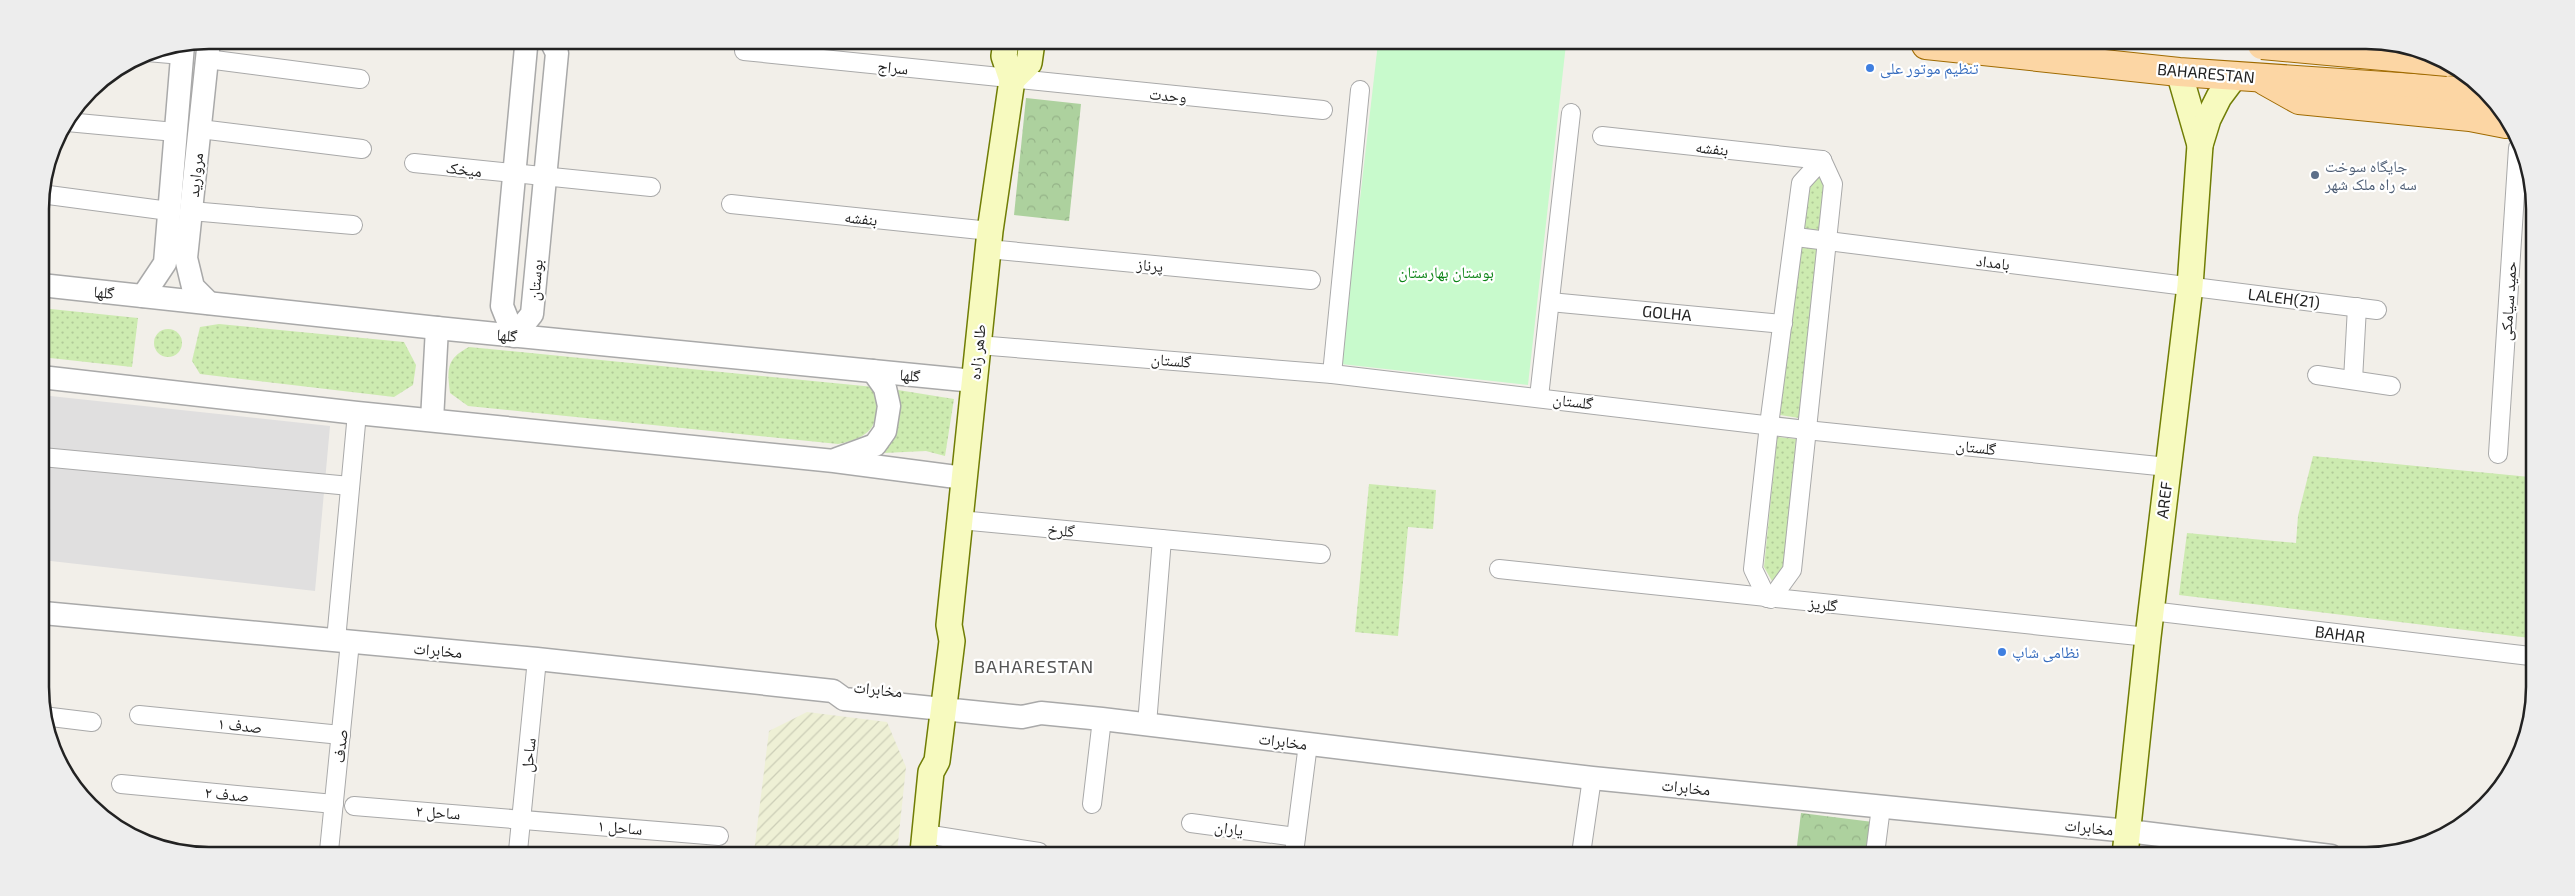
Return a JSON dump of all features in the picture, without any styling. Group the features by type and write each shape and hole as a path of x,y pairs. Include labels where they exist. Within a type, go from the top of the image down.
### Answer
{"main road":[{"name":"طاهر زاده","path":"924,843 930,772 925,761 937,702 940,638 949,625 989,240 1012,80 1004,56 1005,49"},
{"path":"1012,80 1029,63 1031,49"},
{"name":"BAHARESTAN","path":"1971,49 2179,72 2475,92"},
{"path":"2306,49 2425,60"},
{"path":"2350,84 2385,82 2407,77 2413,72 2416,64 2414,56"},
{"path":"2179,72 2200,145"},
{"path":"2200,145 2219,97 2247,77 2298,100 2470,117 2501,123"},
{"name":"AREF","path":"2127,843 2148,636 2190,286 2200,145"}],"street":[{"name":"بوستان","path":"526,49 502,306 514,336 532,314 557,53 555,49"},
{"path":"208,50 360,79"},
{"name":"مروارید","path":"143,296 164,264 180,211 200,129 208,50"},
{"name":"مروارید","path":"182,51 175,132 180,211 186,258 193,287 209,303"},
{"name":"سراج","path":"744,51 1012,80"},
{"name":"وحدت","path":"1012,80 1323,110"},
{"path":"522,88 553,90"},
{"path":"1332,374 1360,90"},
{"path":"1539,397 1571,114"},
{"path":"74,123 175,132"},
{"path":"200,129 362,149"},
{"name":"بنفشه","path":"1602,136 1822,160"},
{"name":"حمید سیامکی","path":"2498,454 2517,156"},
{"path":"1822,160 1833,184 1792,570 1769,598 1753,570 1769,425 1802,183 1822,160"},
{"name":"میخک","path":"414,163 514,175 651,187"},
{"path":"49,195 180,211 352,225"},
{"name":"بنفشه","path":"731,204 989,240"},
{"name":"بامداد","path":"1796,237 2190,286"},
{"name":"پرناز","path":"989,240 1311,280"},
{"name":"گلها","path":"49,286 514,336 974,381"},
{"name":"LALEH(21)","path":"2190,286 2377,310"},
{"name":"GOLHA","path":"1550,302 1783,324"},
{"path":"2353,380 2356,307"},
{"path":"432,420 438,328"},
{"name":"گلستان","path":"978,345 1332,374 1806,430 2168,467"},
{"path":"834,461 875,445 885,431 889,406 885,388 873,371"},
{"path":"2317,374 2390,386"},
{"path":"49,378 357,413 834,461 964,478"},
{"name":"صدف","path":"329,847 341,735 350,486 357,413"},
{"path":"49,458 350,486"},
{"name":"گلرخ","path":"960,520 1320,554"},
{"path":"1147,724 1162,539"},
{"name":"گلریز","path":"1498,568 1769,598 2148,636"},
{"name":"BAHAR","path":"2151,611 2526,656"},
{"name":"مخابرات","path":"49,614 537,659 833,691 844,686 1022,717 1041,713 1102,718 1592,778 1881,807 2127,843 2190,847"},
{"name":"ساحل","path":"518,847 537,659"},
{"name":"صدف ۱","path":"139,714 341,735"},
{"path":"52,717 92,722"},
{"path":"1092,804 1102,718"},
{"path":"1295,845 1308,744"},
{"path":"1582,847 1592,778"},
{"name":"صدف ۲","path":"120,784 334,804"},
{"name":"ساحل ۲","path":"354,806 522,819"},
{"path":"1876,847 1881,807"},
{"name":"ساحل ۱","path":"522,819 718,836"},
{"name":"یاران","path":"1191,823 1295,845"},
{"path":"924,843 975,847"}],"shaded area":[{"path":"49,396 330,426 315,591 49,561"}],"green space":[{"name":"بوستان بهارستان","path":"1377,49 1565,49 1528,385 1341,364"},
{"path":"1026,98 1081,104 1069,221 1014,215"},
{"path":"1818,175 1827,186 1822,232 1803,230 1808,186"},
{"path":"1800,246 1819,249 1799,418 1780,415"},
{"path":"49,309 138,318 132,367 49,358"},
{"path":"219,324 404,342 416,365 413,385 394,397 200,374 192,361 200,327"},
{"path":"168,329 178,333 182,343 178,353 168,357 158,353 154,343 158,333"},
{"path":"469,347 874,387 877,409 876,418 867,432 860,437 838,444 468,406 450,393 448,377 452,360 461,351"},
{"path":"898,390 954,399 945,456 926,451 883,453 897,423 899,408"},
{"path":"1777,437 1796,439 1785,567 1772,581 1764,567"},
{"path":"2313,456 2526,477 2526,638 2179,595 2187,533 2296,543 2298,516"},
{"path":"1369,484 1436,490 1433,529 1408,527 1398,636 1355,632"},
{"path":"807,712 887,722 906,767 898,847 755,847 769,731"},
{"path":"1801,813 1873,822 1870,847 1797,847"}],"place":[{"name":"تنظیم موتور علی","path":"1870,68"},
{"name":"جایگاه سوخت سه راه ملک شهر","path":"2315,175"},
{"name":"نظامی شاپ","path":"2002,652"}],"district":[{"name":"BAHARESTAN","path":"1034,667"}]}
